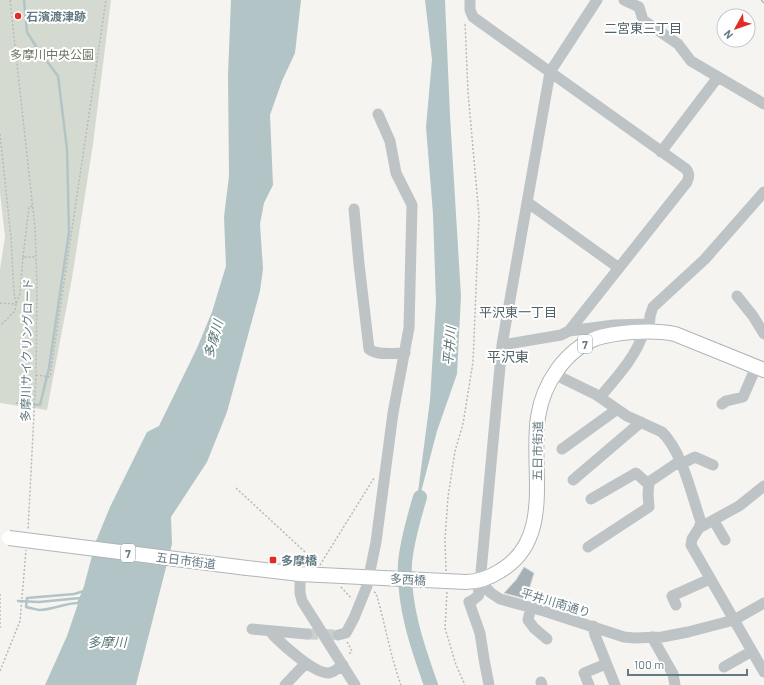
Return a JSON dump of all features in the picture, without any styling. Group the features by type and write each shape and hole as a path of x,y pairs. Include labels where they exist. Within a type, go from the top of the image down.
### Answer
{"main road":[{"name":"五日市街道","path":"445,581 480,581 494,575 511,564 530,538 534,524 536,507 536,437 538,418 544,393 554,374 569,356 579,348 592,340 613,334 648,329 675,334 760,368"},
{"name":"五日市街道","path":"5,537 247,568 369,581"},
{"name":"多西橋","path":"369,581 445,581"}],"street":[{"path":"470,0 468,17 550,72 686,169 689,173 687,182 569,331"},
{"path":"624,0 639,7 640,16 643,20 678,44 691,61 764,104"},
{"path":"489,685 480,634 469,602 479,595 502,345 550,72 591,3"},
{"path":"662,152 718,77"},
{"path":"342,634 361,603 369,581 376,542 393,413 409,328 412,204 396,173 390,141 378,114"},
{"path":"600,397 628,364 648,329 653,308 704,259 764,192"},
{"path":"527,202 619,268"},
{"path":"354,209 369,349 372,352 377,353 405,353"},
{"path":"737,296 753,316 764,334"},
{"path":"502,345 561,335 569,331 614,325 648,329"},
{"path":"730,404 743,397 760,368"},
{"path":"554,374 600,397 616,410 662,432 671,443 681,462 701,522 692,539 691,545 764,672"},
{"path":"562,449 616,410"},
{"path":"573,480 641,422"},
{"path":"649,482 677,463 685,462 695,457 713,465"},
{"path":"591,499 636,473 647,483 649,482"},
{"path":"588,547 649,507 649,482"},
{"path":"699,528 739,506 764,486"},
{"path":"714,521 725,540"},
{"path":"300,574 300,593 302,601 355,685"},
{"path":"676,605 672,596 710,579"},
{"name":"平井川南通り","path":"480,581 495,596 593,626 595,635 615,685"},
{"path":"593,626 624,637 652,637 681,634 734,620 764,603"},
{"path":"531,607 528,620 534,628 547,638"},
{"path":"252,630 307,634"},
{"path":"270,631 306,663 327,673 331,673 342,664"},
{"path":"652,637 673,674 675,685"},
{"path":"724,667 752,651"},
{"path":"285,685 306,663"},
{"path":"589,685 584,673 606,664"}],"path":[{"name":"多摩川サイクリングロード","path":"10,0 33,206 38,314 28,532"},
{"path":"36,375 50,377 106,0"},
{"path":"465,685 456,665 445,628 445,539 448,497 455,451 463,424 473,362 478,216 468,92 468,17"},
{"name":"多摩川サイクリングロード","path":"0,134 11,238 16,304"},
{"name":"多摩川サイクリングロード","path":"16,304 20,293 29,207 33,206"},
{"path":"23,257 36,256"},
{"path":"0,303 16,304 15,310 0,326"},
{"path":"236,488 320,566 374,478"},
{"path":"0,671 19,625 26,547"},
{"path":"369,581 376,593 401,685"},
{"path":"339,585 353,599 361,603"},
{"path":"0,594 0,628"},
{"path":"342,634 352,650 342,664"}],"green space":[{"name":"多摩川中央公園","path":"0,0 111,0 93,144 72,278 47,410 0,403 0,269 5,237 0,193"}],"water":[{"name":"多摩川","path":"231,0 301,0 295,53 282,81 270,115 273,185 264,203 260,224 263,269 260,291 227,412 207,462 171,517 172,544 136,685 45,685 67,636 84,586 96,541 110,507 147,432 159,426 197,348 212,312 226,266 224,217 229,176 228,75"},
{"path":"425,0 445,0 450,116 461,296 457,374 437,431 415,515 430,400 436,302 433,214 426,127 432,60"}],"building":[{"path":"524,567 534,573 526,599 504,593 516,580"}],"waterway":[{"path":"17,403 40,405 49,368 69,232 67,149 58,76 27,32 24,0"},
{"name":"平井川","path":"420,497 407,546 405,579 406,594 412,625 431,685"},
{"path":"84,591 78,603 44,610 26,607 27,598 74,594 84,591"},
{"path":"18,601 39,602 80,598"}],"tunnel":[{"path":"307,634 338,635"}],"place":[{"name":"石濱渡津跡","path":"18,16"},
{"name":"多摩橋","path":"273,560"}],"district":[{"name":"二宮東三丁目","path":"643,28"},
{"name":"平沢東一丁目","path":"518,312"},
{"name":"平沢東","path":"508,356"}]}
